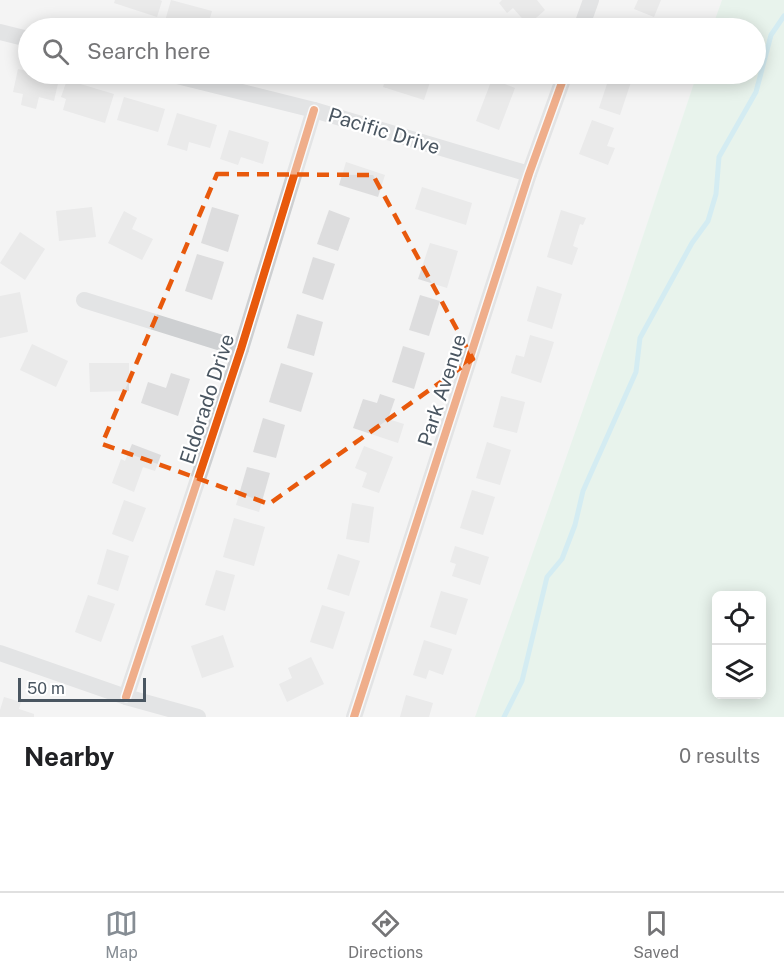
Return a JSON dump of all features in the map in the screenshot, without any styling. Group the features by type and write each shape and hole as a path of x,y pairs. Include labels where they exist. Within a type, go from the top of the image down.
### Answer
{"street":[{"path":"585,18 591,0"},
{"path":"0,32 18,36"},
{"name":"Pacific Drive","path":"209,84 314,110 529,174"},
{"name":"Park Avenue","path":"354,717 529,174 561,84"},
{"name":"Eldorado Drive","path":"126,697 241,350 314,110"},
{"path":"84,300 241,350"},
{"path":"0,653 126,697 198,717"}],"highlighted area":[{"path":"217,174 373,175 473,359 269,504 102,444"}],"green space":[{"path":"722,0 784,0 784,717 475,717 625,290 694,84 766,84 766,18 716,18"}],"building":[{"path":"115,0 162,1 157,17 114,3"},
{"path":"171,0 212,11 210,18 166,18"},
{"path":"502,0 537,0 545,10 536,18 522,18 513,8 507,13 499,3"},
{"path":"638,0 661,0 654,17 634,9"},
{"path":"18,69 18,84 58,84 54,101 39,97 36,109 21,105 23,94 13,92"},
{"path":"66,84 80,84 114,94 105,123 63,110 66,99 61,97"},
{"path":"384,84 429,84 424,100 383,87"},
{"path":"490,84 505,84 515,88 499,130 476,121"},
{"path":"607,84 630,84 620,115 599,108"},
{"path":"124,97 165,109 158,132 117,120"},
{"path":"177,113 217,125 210,148 189,142 187,151 167,145"},
{"path":"592,120 614,128 607,146 615,148 608,165 579,154"},
{"path":"229,130 269,142 263,164 241,157 238,165 220,159"},
{"path":"346,162 385,175 378,197 339,185"},
{"path":"422,187 472,203 466,225 415,209"},
{"path":"92,207 96,237 59,241 56,211"},
{"path":"212,207 239,215 228,252 201,243"},
{"path":"329,210 350,218 338,251 317,244"},
{"path":"561,210 586,218 583,225 580,224 573,246 578,248 572,265 547,257"},
{"path":"124,211 137,218 132,229 153,239 142,260 108,243"},
{"path":"20,232 45,249 25,280 0,263"},
{"path":"430,243 458,251 447,288 418,279"},
{"path":"197,254 224,262 212,300 185,291"},
{"path":"313,257 335,264 323,300 302,293"},
{"path":"537,286 562,294 552,329 527,321"},
{"path":"20,292 28,332 0,338 0,296"},
{"path":"420,295 440,301 429,336 409,330"},
{"path":"297,314 323,322 314,356 287,348"},
{"path":"530,335 554,342 541,383 511,373 516,355 524,357"},
{"path":"32,344 68,361 56,387 20,370"},
{"path":"403,346 425,353 414,389 392,382"},
{"path":"89,363 129,363 129,391 90,392"},
{"path":"281,363 313,373 301,412 269,402"},
{"path":"171,373 190,379 178,416 141,403 148,382 166,388"},
{"path":"380,394 395,399 388,419 404,424 398,443 353,428 363,399 377,403"},
{"path":"501,396 525,402 517,433 493,427"},
{"path":"263,418 285,425 276,458 253,452"},
{"path":"487,442 511,450 500,485 476,478"},
{"path":"132,444 161,455 155,471 143,467 134,492 112,483 121,459 125,461"},
{"path":"364,446 393,457 379,493 362,487 367,473 355,468"},
{"path":"247,467 270,473 259,512 236,505"},
{"path":"472,490 495,497 483,535 460,528"},
{"path":"124,500 146,508 133,542 112,534"},
{"path":"352,503 374,507 369,543 346,539"},
{"path":"234,518 265,527 254,566 223,557"},
{"path":"455,546 489,557 480,585 452,576 456,564 450,562"},
{"path":"107,549 129,556 118,591 97,584"},
{"path":"338,554 360,561 349,596 327,589"},
{"path":"216,570 235,575 225,611 205,605"},
{"path":"441,591 468,599 456,635 430,627"},
{"path":"88,595 115,604 101,642 75,632"},
{"path":"322,605 345,612 333,649 310,642"},
{"path":"223,635 234,667 202,678 191,646"},
{"path":"424,640 452,649 443,675 429,670 426,679 413,675"},
{"path":"311,657 324,684 287,702 279,684 292,678 288,668"},
{"path":"406,695 433,703 429,717 400,717"},
{"path":"4,697 21,702 19,709 34,714 34,717 0,717"}],"waterway":[{"path":"766,54 771,35 784,16"},
{"path":"504,717 522,681 547,577 562,559 575,525 583,491 636,372 640,338 692,243 708,221 716,194 719,157 756,92 758,84"}],"cycle path":[{"path":"354,717 529,174 561,84"},
{"path":"126,697 241,349 314,110"}]}
